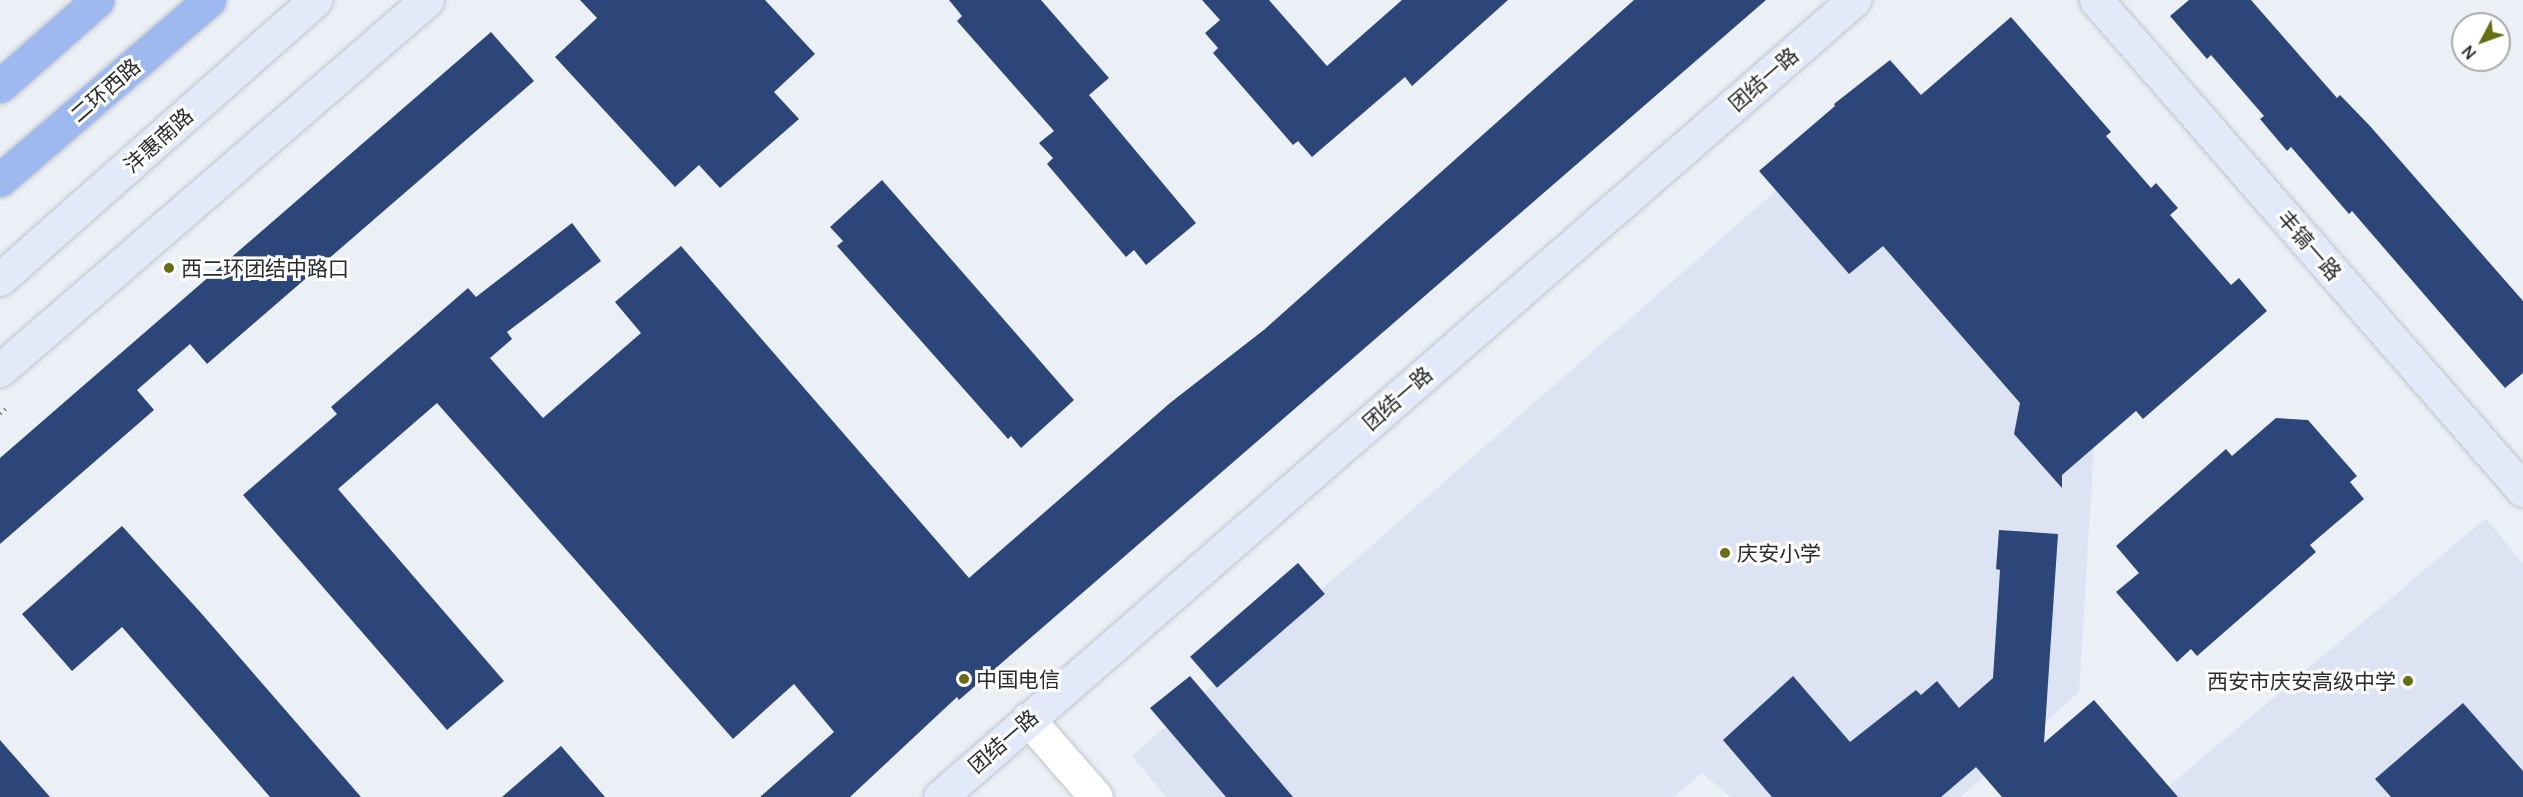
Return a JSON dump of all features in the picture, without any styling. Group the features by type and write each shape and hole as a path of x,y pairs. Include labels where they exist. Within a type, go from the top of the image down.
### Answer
{"highway":[{"path":"0,86 98,0"},
{"name":"二环西路","path":"0,180 209,0"}],"street":[{"name":"沣惠南路","path":"0,279 315,0"},
{"path":"0,370 427,0"},
{"name":"团结一路","path":"940,797 1854,0"},
{"name":"丰镐一路","path":"2096,0 2523,490"},
{"path":"1028,719 1096,797"}],"shaded area":[{"name":"庆安小学","path":"1846,129 2096,414 2079,692 1960,797 1731,797 1702,773 1673,797 1166,797 1132,756"},
{"name":"西安市庆安高级中学","path":"2486,518 2523,564 2523,797 2156,797"}],"building":[{"path":"580,0 765,0 815,54 774,92 799,119 720,188 699,165 675,187 555,57 597,18"},
{"path":"949,0 1041,0 1109,78 1089,95 1196,223 1146,265 1134,250 1126,257 1047,164 1053,158 1039,143 1054,131 957,21 962,16"},
{"path":"1202,0 1269,0 1327,66 1402,0 1508,0 1412,86 1405,77 1312,157 1298,141 1293,145 1213,53 1218,48 1205,33 1220,20"},
{"path":"1634,0 1766,0 959,700 957,697 850,797 760,797 834,732 794,684 733,739 437,403 338,489 504,681 447,730 243,495 337,414 331,407 468,288 476,297 572,223 601,261 507,332 512,339 490,358 543,418 641,333 615,302 681,246 969,578 1170,403 1265,329"},
{"path":"2189,0 2251,0 2337,98 2340,95 2370,126 2523,301 2523,373 2505,388 2352,211 2349,214 2291,147 2287,151 2260,119 2264,116 2211,55 2207,59 2170,16"},
{"path":"2011,17 2111,132 2106,136 2151,188 2156,183 2178,208 2170,215 2231,285 2239,278 2267,311 2143,419 2136,411 2062,475 2062,488 2014,434 2020,403 1883,246 1849,274 1759,171 1835,106 1834,104 1890,60 1921,95"},
{"path":"491,32 534,81 207,364 190,344 137,390 154,410 0,544 0,458"},
{"path":"882,180 1074,400 1021,448 1011,436 1008,439 837,246 843,241 830,227"},
{"path":"2276,418 2308,420 2357,476 2350,482 2364,499 2310,545 2316,552 2197,656 2191,649 2177,662 2116,592 2139,573 2116,546 2226,449 2232,456"},
{"path":"122,526 361,797 270,797 122,627 72,671 22,614"},
{"path":"1999,530 2058,534 2044,743 2094,700 2178,797 2002,797 1976,767 1941,797 1772,797 1723,740 1793,676 1850,742 1916,690 1921,695 1937,681 1959,708 1993,678 2000,570 1996,569"},
{"path":"1298,563 1325,594 1217,688 1190,657"},
{"path":"1190,676 1293,797 1226,797 1150,708"},
{"path":"2463,703 2523,771 2523,797 2391,797 2375,779"},
{"path":"0,740 50,797 0,797"},
{"path":"561,746 605,797 502,797"}],"place":[{"name":"西二环团结中路口","path":"169,268"},
{"name":"庆安小学","path":"1725,553"},
{"name":"中国电信","path":"964,679"},
{"name":"西安市庆安高级中学","path":"2408,681"}]}
